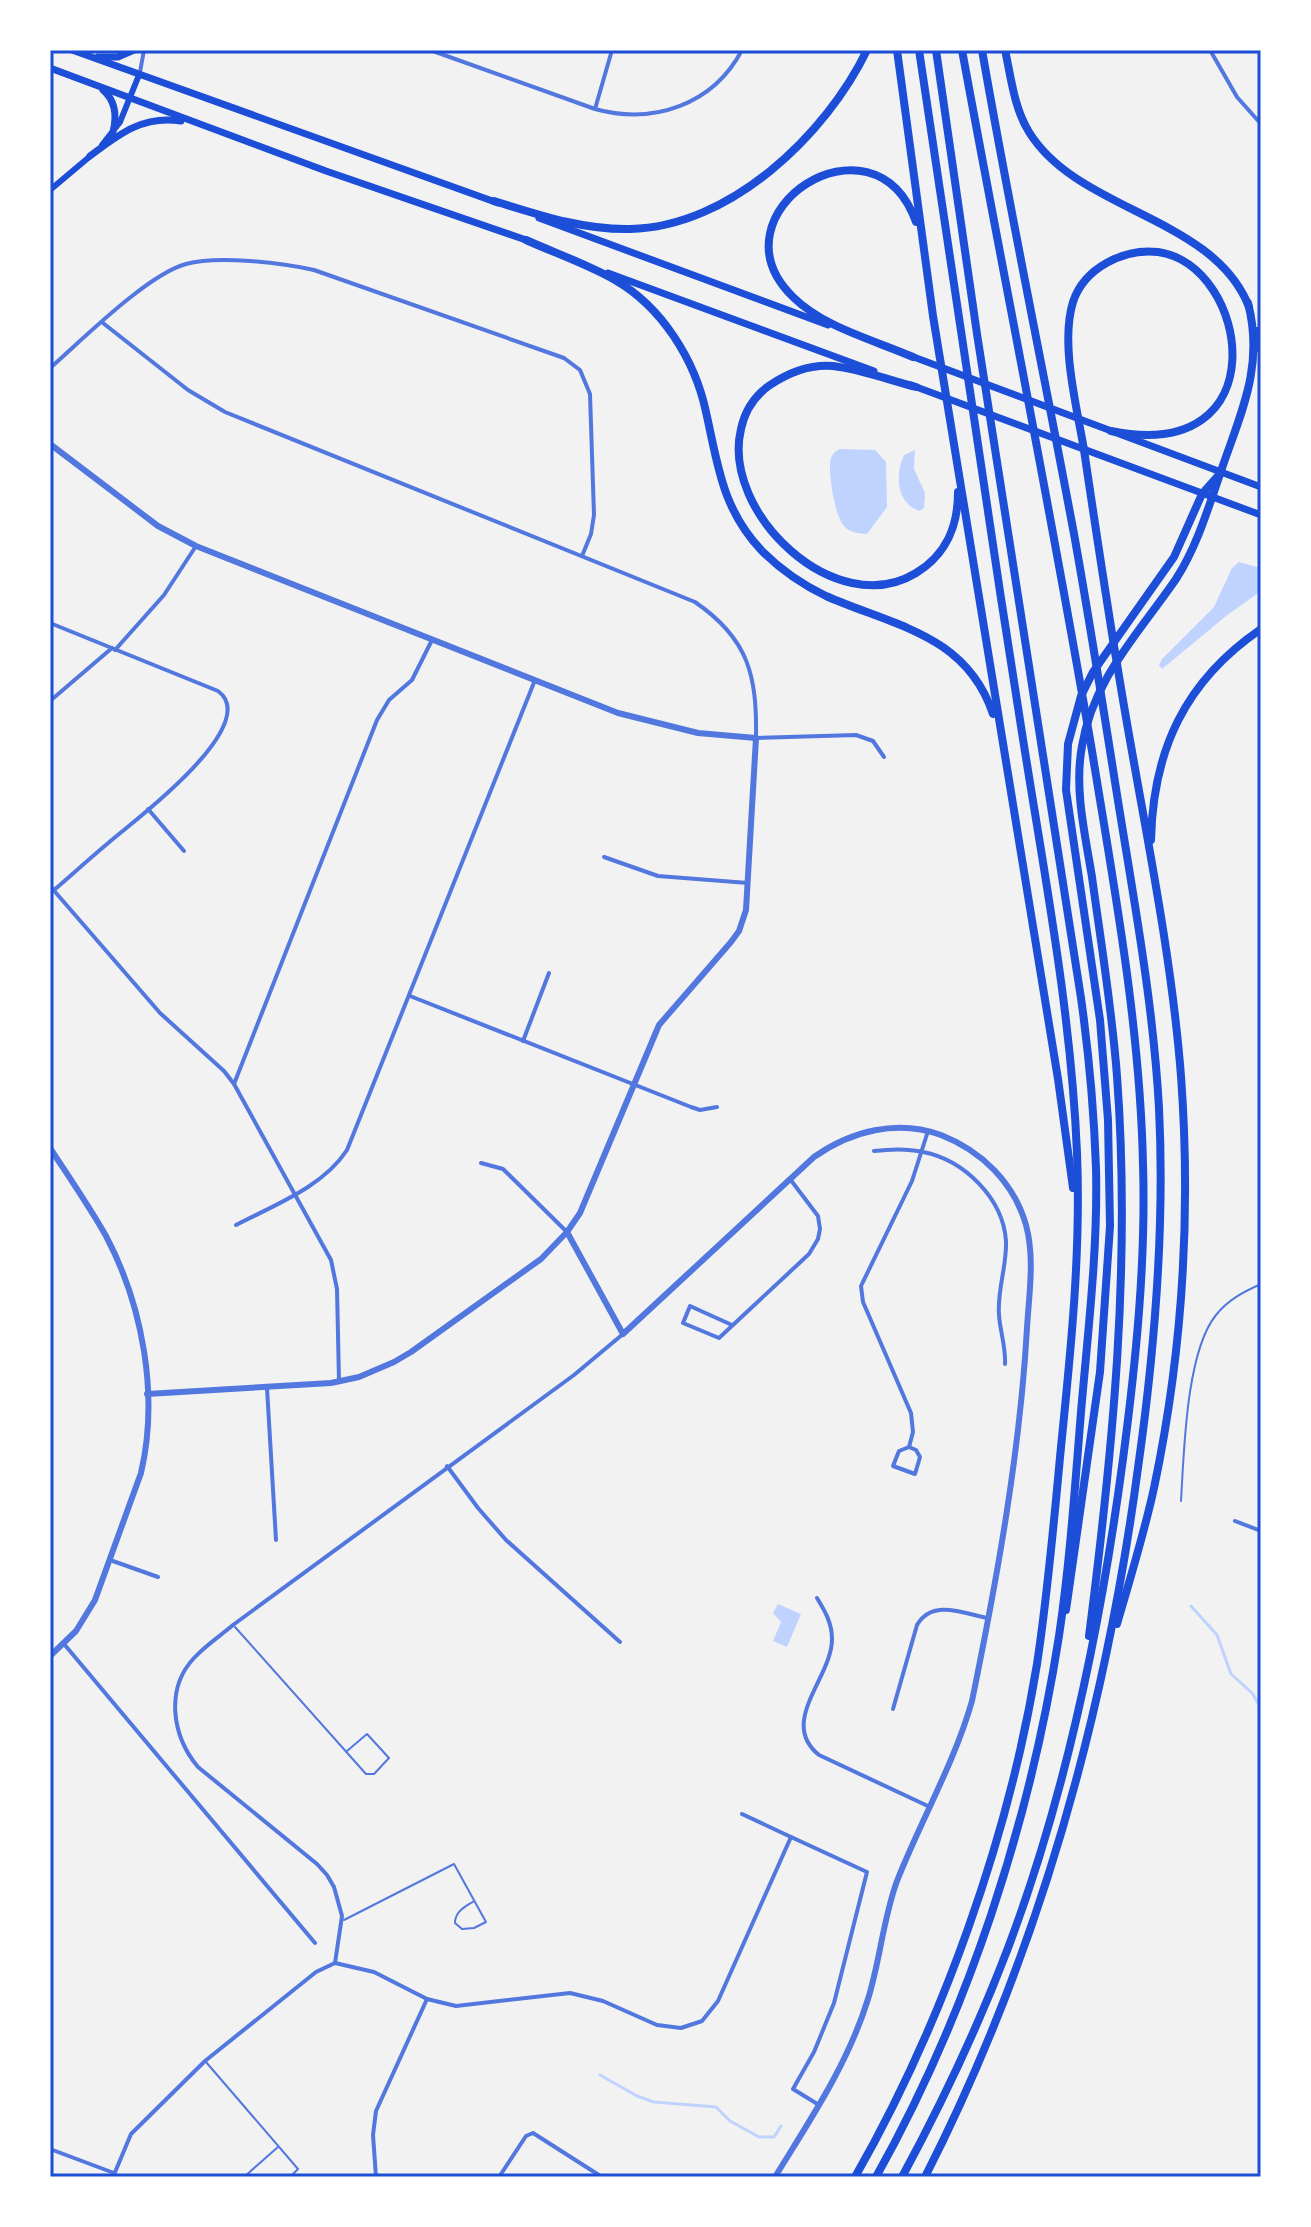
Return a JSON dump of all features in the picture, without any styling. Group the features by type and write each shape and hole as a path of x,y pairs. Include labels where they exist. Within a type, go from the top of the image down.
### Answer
{"highway":[{"path":"494,201 551,219 605,228 651,227 697,214 751,184 800,146 832,107 867,50"},
{"path":"897,50 923,246 1060,1091 1078,1237"},
{"path":"855,2177 914,2061 951,1969 993,1848 1022,1739 1036,1668 1049,1570 1078,1237 1077,1155 1066,1013 919,50"},
{"path":"936,50 977,334 1078,973 1092,1096 1096,1170 1093,1270 1071,1523 1049,1693"},
{"path":"902,2177 967,2048 1009,1945 1052,1806 1080,1701 1112,1533 1133,1376 1144,1207 1138,1074 1119,926 1069,613 962,50"},
{"path":"982,50 1092,638 1152,1028 1159,1101 1161,1210 1150,1375 1131,1520 1100,1687"},
{"path":"1005,50 1014,94 1027,129 1047,155 1076,178 1202,250 1231,275 1248,303 1261,350"},
{"path":"913,357 825,319 802,305 780,281 769,245 778,214 790,195 823,174 844,170 867,173 899,192 911,207 923,246"},
{"path":"526,240 614,280 651,308 676,340 692,368 706,410 721,483 749,535 776,563 807,586 924,635 947,648 963,662 983,691 1003,750"},
{"path":"925,2177 971,2084 1018,1968 1061,1835 1155,1482 1169,1399 1181,1285 1184,1204 1181,1076 1156,897 1074,388 1069,335 1073,302 1079,288 1101,266 1132,253 1172,256 1200,275 1221,308 1233,349 1229,385 1211,413 1183,430 1153,437 1111,431"},
{"path":"1080,1701 1113,1432 1120,1336 1123,1214 1117,1074 1079,769 1094,701 1117,660 1186,562 1212,498 1251,382 1254,337 1248,303"},
{"path":"916,387 833,366 799,370 764,389 750,405 739,438 739,465 751,500 779,541 816,568 846,580 883,585 918,572 944,548 956,521 959,467"},
{"path":"876,2177 924,2081 975,1955 1019,1822 1074,1567 1101,1358 1110,1241 1108,1120 1100,1020 1068,811 1065,768 1074,718 1081,696 1106,652 1174,557 1202,494 1221,472"},
{"path":"1156,897 1151,810 1164,750 1189,699 1233,651 1261,629"}],"main road":[{"path":"72,50 494,201 1261,487"},
{"path":"88,56 118,57 134,50"},
{"path":"50,68 526,240 674,299 1261,515"},
{"path":"90,156 113,132 139,75"},
{"path":"95,84 113,102 116,118 113,132"},
{"path":"50,190 126,130 155,119 184,121 219,131"}],"street":[{"path":"139,75 144,50"},
{"path":"430,50 611,114 643,116 675,109 697,99 717,83 742,50"},
{"path":"457,60 460,50"},
{"path":"595,109 612,50"},
{"path":"1210,50 1234,93 1261,124"},
{"path":"50,368 155,279 186,264 211,261 278,263 314,270 564,358 580,370 590,394 594,515 591,534 582,556"},
{"path":"103,323 188,390 225,412 685,597 710,612 742,649 752,675 757,702 746,910 739,931 659,1025 588,1197 567,1232 541,1259 411,1352 376,1371 339,1382 147,1394"},
{"path":"50,444 158,526 196,546 636,719 698,733 756,738 856,735 873,741 884,757"},
{"path":"50,701 113,649 164,595 196,546"},
{"path":"50,623 218,691 227,700 228,707 219,731 200,762 52,888 160,1013 212,1057 234,1084 325,1246 334,1273 338,1308 339,1382"},
{"path":"234,1084 377,720 389,700 412,680 432,639"},
{"path":"236,1225 330,1171 347,1150 535,680"},
{"path":"148,809 184,851"},
{"path":"604,857 678,880 748,883"},
{"path":"523,1041 549,973"},
{"path":"410,996 691,1107 700,1110 717,1107"},
{"path":"335,1963 341,1921 334,1887 317,1864 198,1767 181,1742 176,1729 180,1680 193,1658 447,1466 574,1375 826,1148 855,1135 889,1128 928,1131 964,1146 994,1169 1015,1196 1027,1227 1030,1245 1022,1396 987,1618 965,1726 897,1883 869,1997 857,2032 819,2105 775,2177"},
{"path":"909,1447 913,1432 911,1413 863,1302 861,1286 912,1181 928,1131"},
{"path":"50,1148 107,1238 125,1280 141,1336 147,1394 143,1464 110,1560 87,1616 50,1656"},
{"path":"874,1151 900,1149 944,1159 971,1176 985,1190 1001,1217 1005,1232 1006,1258 999,1315 1005,1364"},
{"path":"481,1163 503,1169 567,1232 623,1334"},
{"path":"732,1325 690,1306 683,1323 719,1338 809,1254 818,1239 818,1216 790,1179"},
{"path":"267,1388 276,1540"},
{"path":"909,1447 916,1450 920,1457 915,1474 893,1466 899,1451 909,1447"},
{"path":"447,1466 506,1540 620,1642"},
{"path":"1235,1521 1261,1531"},
{"path":"110,1560 158,1577"},
{"path":"817,1598 829,1619 832,1646 805,1714 803,1729 807,1744 819,1755 930,1807"},
{"path":"893,1709 917,1625 923,1616 940,1609 987,1618"},
{"path":"64,1644 315,1943"},
{"path":"742,1814 867,1872 834,2003 814,2052 793,2089 819,2105"},
{"path":"50,2149 114,2175 131,2134 205,2061 316,1972 335,1963 374,1972 441,2004 470,2006 570,1993 603,2001 657,2025 681,2028 702,2021 718,2001 791,1837"},
{"path":"376,2177 373,2135 376,2111 427,1999"},
{"path":"499,2177 526,2136 533,2133 602,2177"}],"lane":[{"path":"1181,1501 1185,1435 1202,1338 1222,1307 1261,1284"},
{"path":"233,1625 366,1774 374,1774 389,1758 367,1734 347,1751"},
{"path":"341,1921 454,1864 486,1922 462,1929 455,1923 455,1916 474,1901"},
{"path":"205,2061 298,2169 290,2177"},
{"path":"244,2177 279,2147"}],"water":[{"path":"840,449 875,450 886,462 887,507 867,534 846,528 838,513 830,464 833,454"},
{"path":"915,450 914,469 925,493 924,508 919,511 911,507 902,495 899,479 904,455"},
{"path":"1239,562 1261,568 1261,591 1162,669 1159,665 1162,659 1214,607 1232,568"},
{"path":"778,1604 801,1614 787,1647 773,1641 781,1622 773,1613"}],"waterway":[{"path":"1191,1606 1217,1635 1231,1674 1252,1693 1261,1708"},
{"path":"600,2075 654,2102 716,2107 730,2121 759,2137 774,2137 781,2126"}]}
